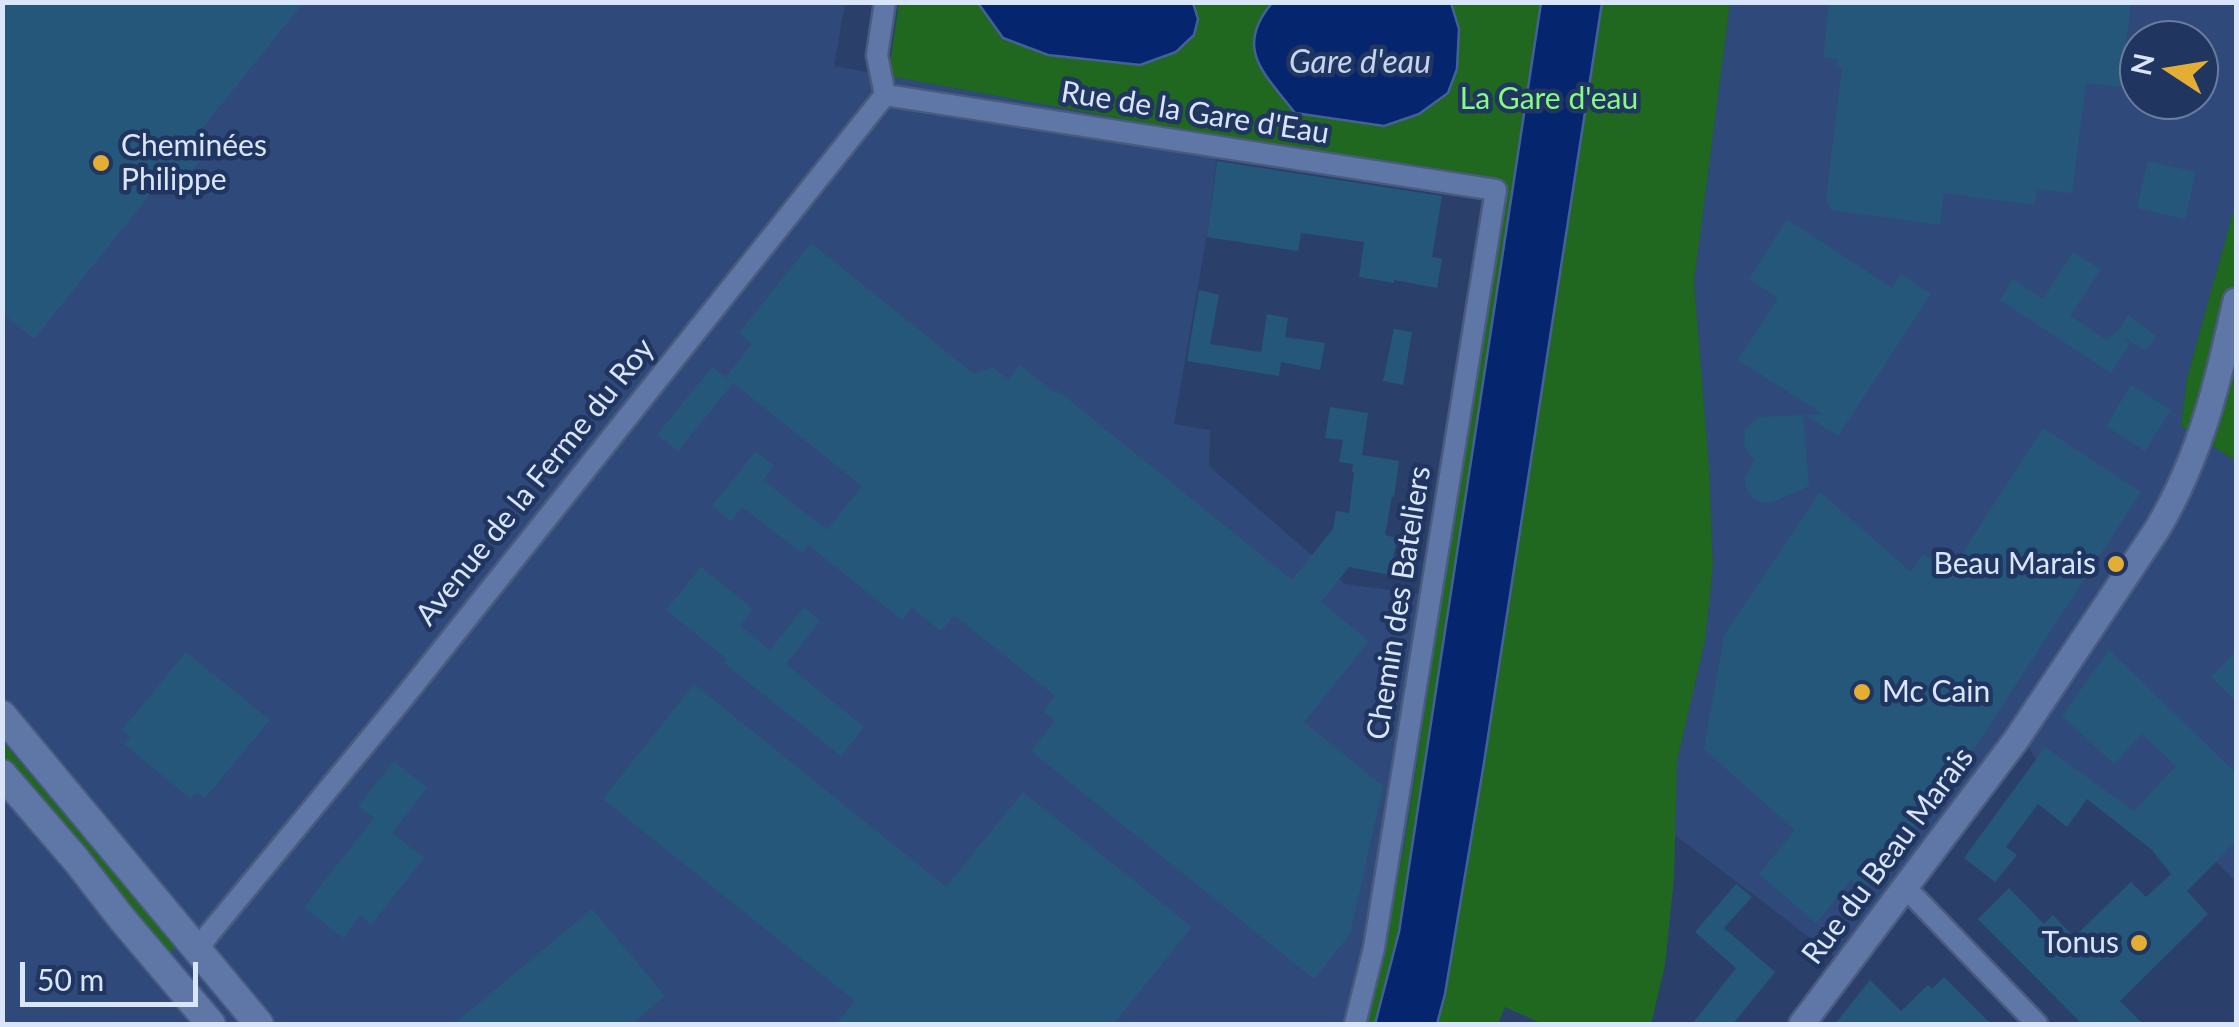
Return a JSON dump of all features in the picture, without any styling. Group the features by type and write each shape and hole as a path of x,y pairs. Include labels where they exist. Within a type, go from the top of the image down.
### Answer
{"main road":[{"path":"2,715 259,1024"},
{"path":"2,774 210,1024"},
{"name":"Avenue de la Ferme du Roy","path":"176,982 198,950"}],"street":[{"path":"885,2 877,55 885,95"},
{"name":"Rue de la Gare d'Eau","path":"885,95 1496,190"},
{"name":"Avenue de la Ferme du Roy","path":"198,950 885,95"},
{"name":"Chemin des Bateliers","path":"1355,1024 1374,948 1496,190"},
{"name":"Rue du Beau Marais","path":"1802,1024 2016,740 2178,494 2217,390 2236,301"},
{"path":"1904,886 2037,1024"}],"shaded area":[{"path":"2,3 845,3 834,66 1219,137 1209,222 1174,424 1210,430 1209,466 1345,584 1442,597 1404,848 1374,985 1361,1024 3,1024"},
{"name":"Mc Cain","path":"1730,3 2236,3 2236,202 2187,378 2181,426 2236,461 2236,882 2216,862 2187,891 2151,849 2036,759 2012,720 1834,956 1675,835 1677,761 1705,641 1713,567 1694,282"}],"green space":[{"name":"La Gare d'eau","path":"899,3 1730,3 1694,282 1713,567 1705,641 1677,761 1674,878 1665,965 1651,1024 1543,1024 1505,1007 1498,1024 1361,1024 1374,985 1404,848 1505,186 888,76"},
{"path":"2236,202 2236,461 2181,426 2187,378"},
{"path":"2,741 176,947 168,954 3,763"}],"water":[{"path":"978,3 1193,3 1198,19 1194,35 1176,52 1140,65 1048,55 1003,38"},
{"name":"Gare d'eau","path":"1272,3 1451,3 1459,29 1457,69 1448,93 1419,114 1384,126 1295,113 1264,73 1254,48 1261,19"},
{"path":"1541,3 1602,3 1483,769 1437,1024 1375,1024 1399,932"}],"building":[{"name":"Cheminées Philippe","path":"2,2 304,2 191,142 206,154 182,183 168,172 34,339 2,313"},
{"path":"1829,2 2131,2 2129,20 2119,20 2119,87 2086,83 2072,193 2037,189 2035,205 1944,193 1940,225 1831,210 1826,199 1842,67 1836,67 1838,59 1823,57"},
{"path":"1217,161 1442,196 1432,257 1442,259 1437,288 1359,277 1364,242 1301,233 1298,251 1207,237"},
{"path":"2148,161 2196,172 2185,219 2137,208"},
{"path":"1787,219 1892,288 1901,274 1931,294 1838,436 1805,415 1823,414 1738,360 1778,298 1749,279"},
{"path":"811,243 974,374 993,367 1008,380 1020,365 1055,393 1057,390 1292,580 1333,529 1336,511 1349,513 1353,464 1339,462 1343,440 1325,438 1330,407 1368,413 1362,455 1399,461 1385,535 1397,538 1390,575 1349,567 1321,602 1369,641 1304,722 1383,786 1350,934 1314,979 1031,751 1055,721 1043,711 1055,696 954,615 941,631 912,608 902,620 808,545 802,553 742,507 731,521 712,506 756,451 774,466 763,480 827,530 862,486 726,377 752,344 739,333"},
{"path":"2073,252 2101,269 2070,316 2107,340 2118,332 2128,315 2156,336 2146,351 2120,335 2130,344 2111,373 2000,300 2013,279 2043,299"},
{"path":"1199,290 1219,295 1210,344 1261,352 1267,314 1288,318 1285,337 1325,343 1320,370 1281,362 1279,376 1187,361"},
{"path":"1394,329 1412,332 1403,385 1383,381"},
{"path":"712,367 733,383 678,451 657,435"},
{"path":"2131,385 2171,410 2145,451 2106,426"},
{"path":"1803,415 1809,486 1773,502 1755,500 1745,485 1745,476 1754,461 1744,446 1745,429 1759,417"},
{"name":"Mc Cain","path":"2043,428 2141,492 1963,766 1864,891 1851,880 1816,923 1759,874 1795,830 1704,749 1724,635 1820,492 1911,572 1923,554 1950,572"},
{"path":"701,567 753,609 740,626 770,650 804,607 820,621 786,664 864,727 841,756 724,663 727,659 666,610"},
{"path":"2109,650 2236,773 2236,841 2187,891 2208,914 2120,1001 2143,1024 2082,1024 1978,919 2009,888 2044,924 2053,915 2074,937 2131,882 2146,897 2171,874 2151,849 2087,799 2067,827 2038,804 2006,847 2017,855 1995,882 1964,858 2045,747 2134,811 2176,766 2142,734 2114,764 2062,716"},
{"path":"2236,651 2236,701 2211,677"},
{"path":"186,652 270,720 205,798 197,792 191,799 124,744 130,737 122,730"},
{"path":"694,684 946,887 1023,792 1192,927 1113,1024 836,1024 855,1001 603,799"},
{"path":"394,761 427,788 392,833 424,858 371,925 360,915 343,938 304,907 374,818 358,806"},
{"path":"1736,884 1752,897 1724,928 1775,972 1733,1024 1692,1024 1736,968 1695,932"},
{"path":"592,909 665,996 631,1024 454,1024"},
{"path":"1944,977 1991,1024 1835,1024 1870,980 1901,1011 1928,985 1932,989"}],"place":[{"name":"Cheminées Philippe","path":"101,163"},
{"name":"Beau Marais","path":"2116,564"},
{"name":"Mc Cain","path":"1862,692"},
{"name":"Tonus","path":"2139,943"}]}
